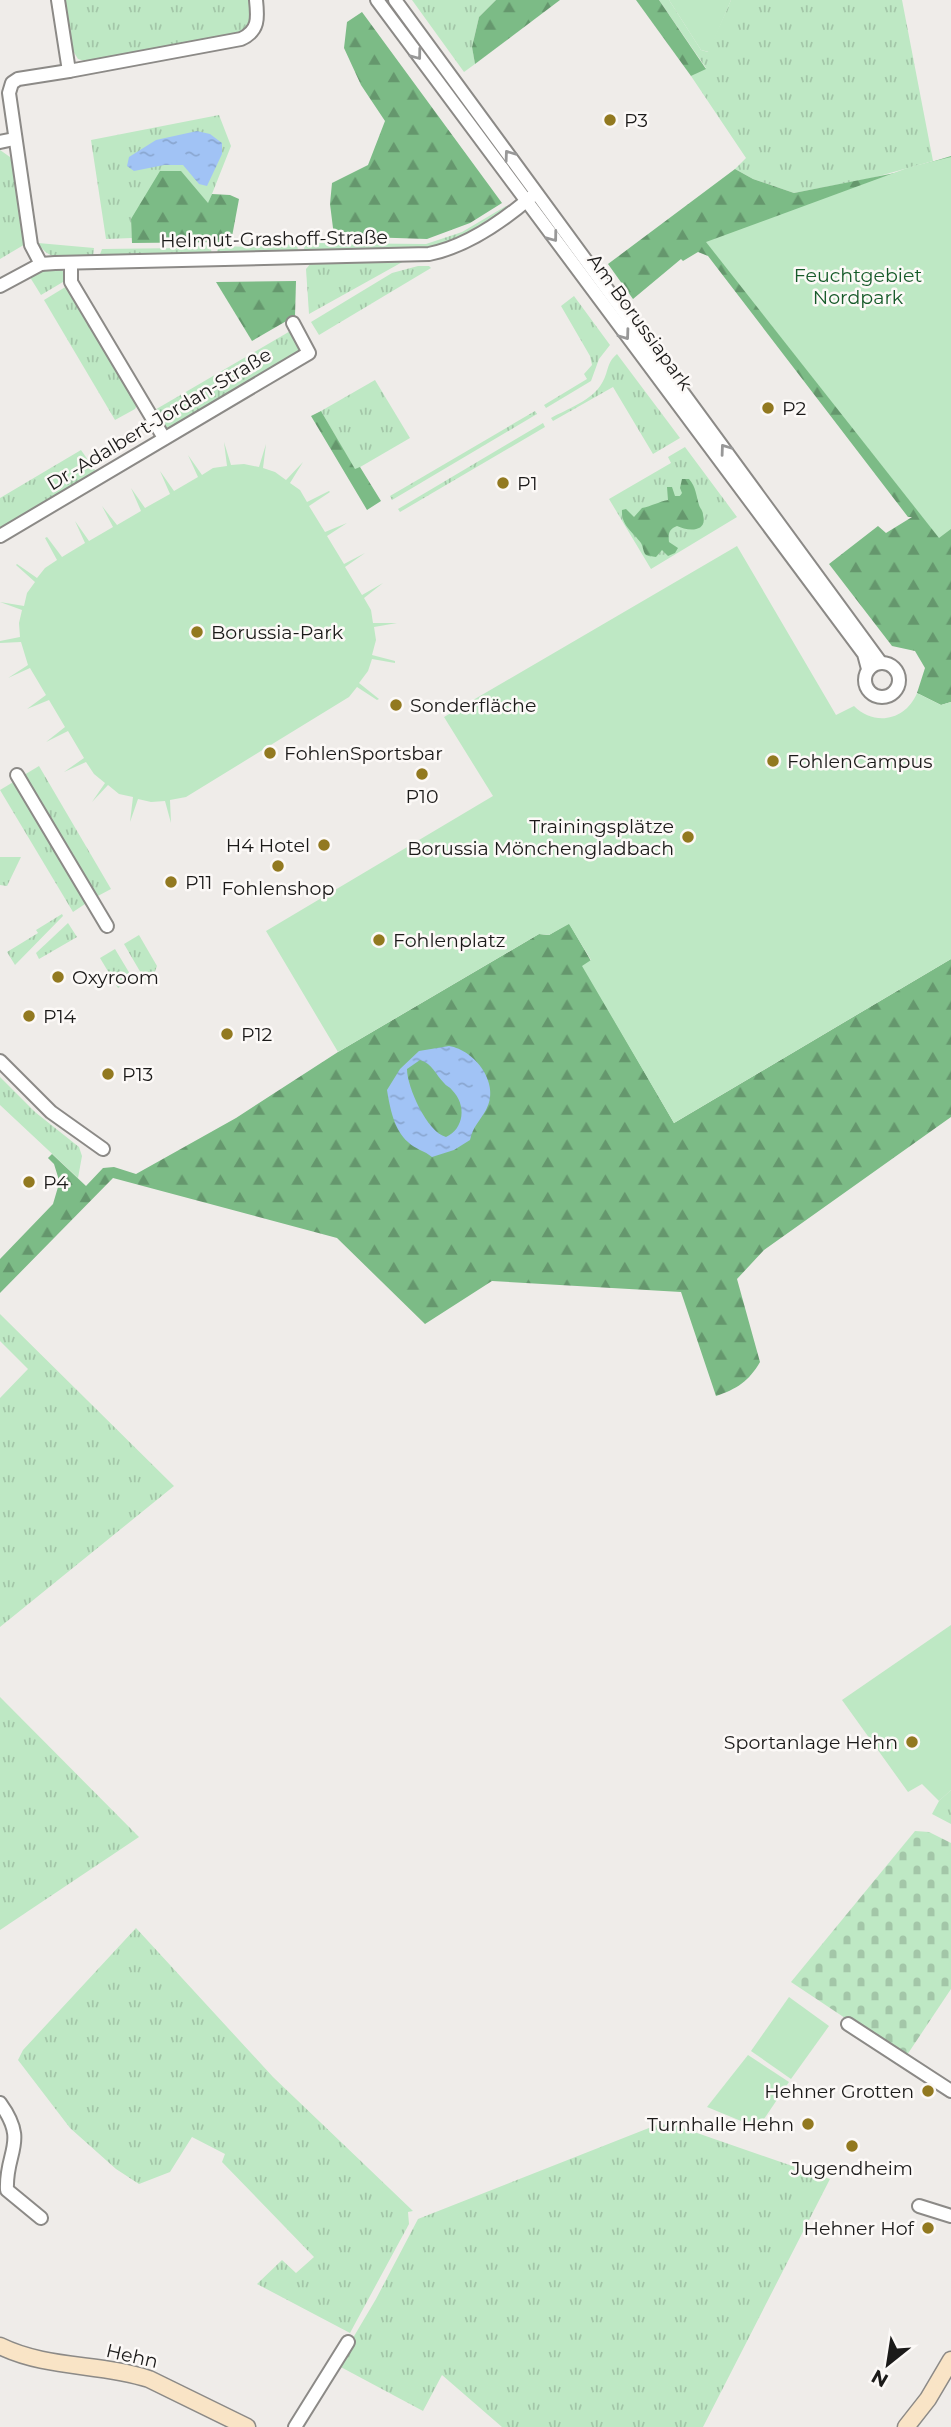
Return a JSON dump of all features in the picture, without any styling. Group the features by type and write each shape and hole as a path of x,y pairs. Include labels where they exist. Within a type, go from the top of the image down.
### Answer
{"street":[{"path":"58,0 69,71"},
{"path":"41,264 31,245 14,139 9,93 12,83 18,79 240,39 251,34 256,27 256,0"},
{"name":"Am Borussiapark","path":"377,0 864,654 868,670 865,680 869,691 880,697 891,694 898,687 898,673 891,665 881,663 395,0"},
{"path":"0,142 14,139"},
{"name":"Helmut-Grashoff-Straße","path":"0,286 41,264 429,254 456,246 536,192"},
{"path":"71,263 71,282 164,438"},
{"name":"Dr.-Adalbert-Jordan-Straße","path":"0,536 309,353 293,324"},
{"path":"868,670 881,663"},
{"path":"17,775 107,926"},
{"path":"0,1061 51,1112 103,1149"},
{"path":"848,2024 951,2091"},
{"path":"0,2103 12,2119 16,2138 13,2157 4,2173 4,2190 41,2218"},
{"path":"919,2206 951,2216"},
{"path":"295,2427 348,2342"},
{"name":"Hehn","path":"0,2346 24,2356 50,2362 133,2374 149,2379 247,2427"},
{"path":"906,2427 928,2399 951,2360"}],"green space":[{"path":"64,0 251,0 254,19 248,31 236,35 88,62 78,59 72,49"},
{"path":"412,0 496,0 479,17 472,47 475,64 464,72"},
{"path":"496,0 560,0 475,64 472,47 479,17"},
{"path":"636,0 659,0 706,69 691,76"},
{"path":"659,0 669,0 701,50 708,52 731,0 902,0 933,161 872,178 794,193 753,179 735,169 746,158 691,76 706,68"},
{"path":"669,0 731,0 709,52 701,50"},
{"path":"362,12 502,203 470,223 427,239 334,236 330,204 332,183 368,165 385,121 361,85 344,48 347,22"},
{"path":"219,115 231,146 208,204 181,172 131,219 132,238 106,239 91,140"},
{"path":"0,150 10,157 14,169 27,243 0,259"},
{"name":"Feuchtgebiet Nordpark","path":"951,156 951,702 941,705 917,693 925,668 915,651 892,646 829,564 878,526 886,533 912,517 908,517 708,256 698,252 683,261 681,259 633,299 608,264 735,169 753,179 794,193 895,173"},
{"name":"Feuchtgebiet Nordpark","path":"951,157 951,529 939,538 706,242 910,167"},
{"path":"160,171 181,171 208,203 212,194 230,195 239,199 231,242 132,243 131,219"},
{"path":"506,206 508,208 455,240 433,248 303,251 306,244 317,243 426,244 462,232"},
{"path":"38,243 94,248 93,257 55,257 43,250"},
{"path":"296,244 299,252 218,254 217,251 220,246"},
{"path":"210,245 212,254 99,257 102,249"},
{"path":"406,260 309,314 306,269 311,263"},
{"path":"418,266 431,268 319,335 311,322 392,273"},
{"path":"48,268 62,270 68,279 41,295 28,274"},
{"path":"296,281 295,316 252,341 216,282"},
{"path":"67,286 138,403 135,409 115,420 44,300"},
{"path":"574,296 610,345 599,359 591,381 546,408 544,405 587,379 584,374 592,365 590,356 561,306"},
{"path":"292,330 304,351 166,432 153,411"},
{"path":"617,354 680,438 653,454 613,387 553,421 551,418 579,404 598,389"},
{"path":"375,380 410,438 355,470 321,411"},
{"path":"321,411 355,469 360,467 381,501 367,510 311,416"},
{"path":"535,411 537,414 392,500 390,496"},
{"path":"543,423 545,427 400,512 398,509"},
{"name":"Borussia-Park","path":"224,442 231,465 259,467 266,444 263,468 286,480 303,462 290,483 300,490 307,502 330,492 309,506 325,532 347,523 327,536 344,564 365,553 345,567 362,595 383,583 364,598 371,610 373,623 397,623 374,627 376,640 372,655 395,663 372,659 368,671 359,683 379,699 357,687 349,697 186,797 170,800 171,823 165,801 138,799 130,822 133,797 119,794 108,785 92,802 105,783 94,774 86,762 64,772 84,758 68,731 46,742 65,727 49,700 27,709 46,695 30,668 8,678 28,665 21,642 0,643 20,637 22,610 0,602 24,606 27,593 35,582 17,564 37,578 57,560 45,538 47,537 62,557 85,543 75,521 89,541 113,527 102,506 117,525 141,511 131,488 145,508 170,494 160,471 174,491 198,477 188,455 202,475 213,468 227,466"},
{"path":"685,447 737,517 651,569 609,499 671,463 668,457"},
{"path":"81,450 97,473 0,530 0,498"},
{"path":"682,479 689,479 693,485 704,521 700,528 696,529 674,527 670,532 669,542 678,548 675,553 668,556 662,550 656,557 647,556 641,543 625,525 622,510 626,509 634,517 642,508 668,500 667,487 672,487 675,496 680,496"},
{"name":"Trainingsplätze Borussia Mönchengladbach","path":"737,546 836,715 854,706 871,717 889,718 905,709 917,693 941,705 951,702 951,959 674,1123 582,966 591,960 569,924 549,935 539,934 338,1052 266,931 493,796 444,717"},
{"path":"39,766 111,889 96,897 24,775"},
{"path":"15,781 88,902 73,912 0,790"},
{"path":"0,857 21,857 7,886 0,885"},
{"path":"62,914 63,916 15,965 7,952"},
{"path":"68,923 77,937 39,959 36,953"},
{"path":"569,923 591,961 583,966 674,1123 951,959 951,1117 764,1250 737,1279 760,1362 747,1379 736,1387 716,1396 681,1292 492,1281 425,1324 337,1238 113,1178 0,1293 0,1259 53,1204 58,1177 54,1164 48,1158 52,1154 86,1186 103,1168 114,1167 136,1174 236,1118 338,1052 539,934 549,935"},
{"path":"139,935 157,966 154,974 145,980 124,944"},
{"path":"115,949 133,979 118,988 100,958"},
{"path":"0,1077 35,1112 79,1147 82,1156 78,1178 0,1105"},
{"path":"0,1314 174,1486 0,1627 0,1398 28,1369 0,1341"},
{"name":"Sportanlage Hehn","path":"951,1625 951,1790 939,1801 922,1784 908,1792 842,1700"},
{"path":"0,1697 139,1837 0,1930"},
{"path":"951,1790 951,1824 932,1814 939,1801"},
{"path":"915,1831 929,1832 951,1843 951,1989 905,2058 791,1982"},
{"path":"136,1928 273,2077 413,2211 408,2212 409,2224 350,2333 257,2284 282,2260 296,2273 314,2257 222,2162 225,2154 192,2137 170,2172 139,2184 116,2169 70,2128 18,2060 23,2050"},
{"path":"789,1997 829,2026 791,2079 751,2051"},
{"path":"748,2055 789,2082 758,2128 707,2107"},
{"path":"659,2124 674,2125 830,2179 703,2427 502,2427 442,2375 423,2411 337,2365 418,2219"}],"water":[{"path":"197,131 210,134 222,143 222,154 207,186 199,184 183,165 164,165 134,171 127,166 129,157 156,140"},
{"path":"449,1046 459,1049 476,1061 483,1070 490,1090 486,1110 470,1140 454,1150 432,1157 403,1137 391,1111 387,1090 400,1069 419,1051","holes":["420,1060 451,1089 460,1103 460,1123 446,1137 425,1118 410,1087 407,1069"]}],"place":[{"name":"P3","path":"610,120"},
{"name":"P2","path":"768,408"},
{"name":"P1","path":"503,483"},
{"name":"Borussia-Park","path":"197,632"},
{"name":"Sonderfläche","path":"396,705"},
{"name":"FohlenSportsbar","path":"270,753"},
{"name":"FohlenCampus","path":"773,761"},
{"name":"P10","path":"422,774"},
{"name":"Trainingsplätze Borussia Mönchengladbach","path":"688,837"},
{"name":"H4 Hotel","path":"324,845"},
{"name":"Fohlenshop","path":"278,866"},
{"name":"P11","path":"171,882"},
{"name":"Fohlenplatz","path":"379,940"},
{"name":"Oxyroom","path":"58,977"},
{"name":"P14","path":"29,1016"},
{"name":"P12","path":"227,1034"},
{"name":"P13","path":"108,1074"},
{"name":"P4","path":"29,1182"},
{"name":"Sportanlage Hehn","path":"912,1742"},
{"name":"Hehner Grotten","path":"928,2091"},
{"name":"Turnhalle Hehn","path":"808,2124"},
{"name":"Jugendheim","path":"852,2146"},
{"name":"Hehner Hof","path":"928,2228"}]}
